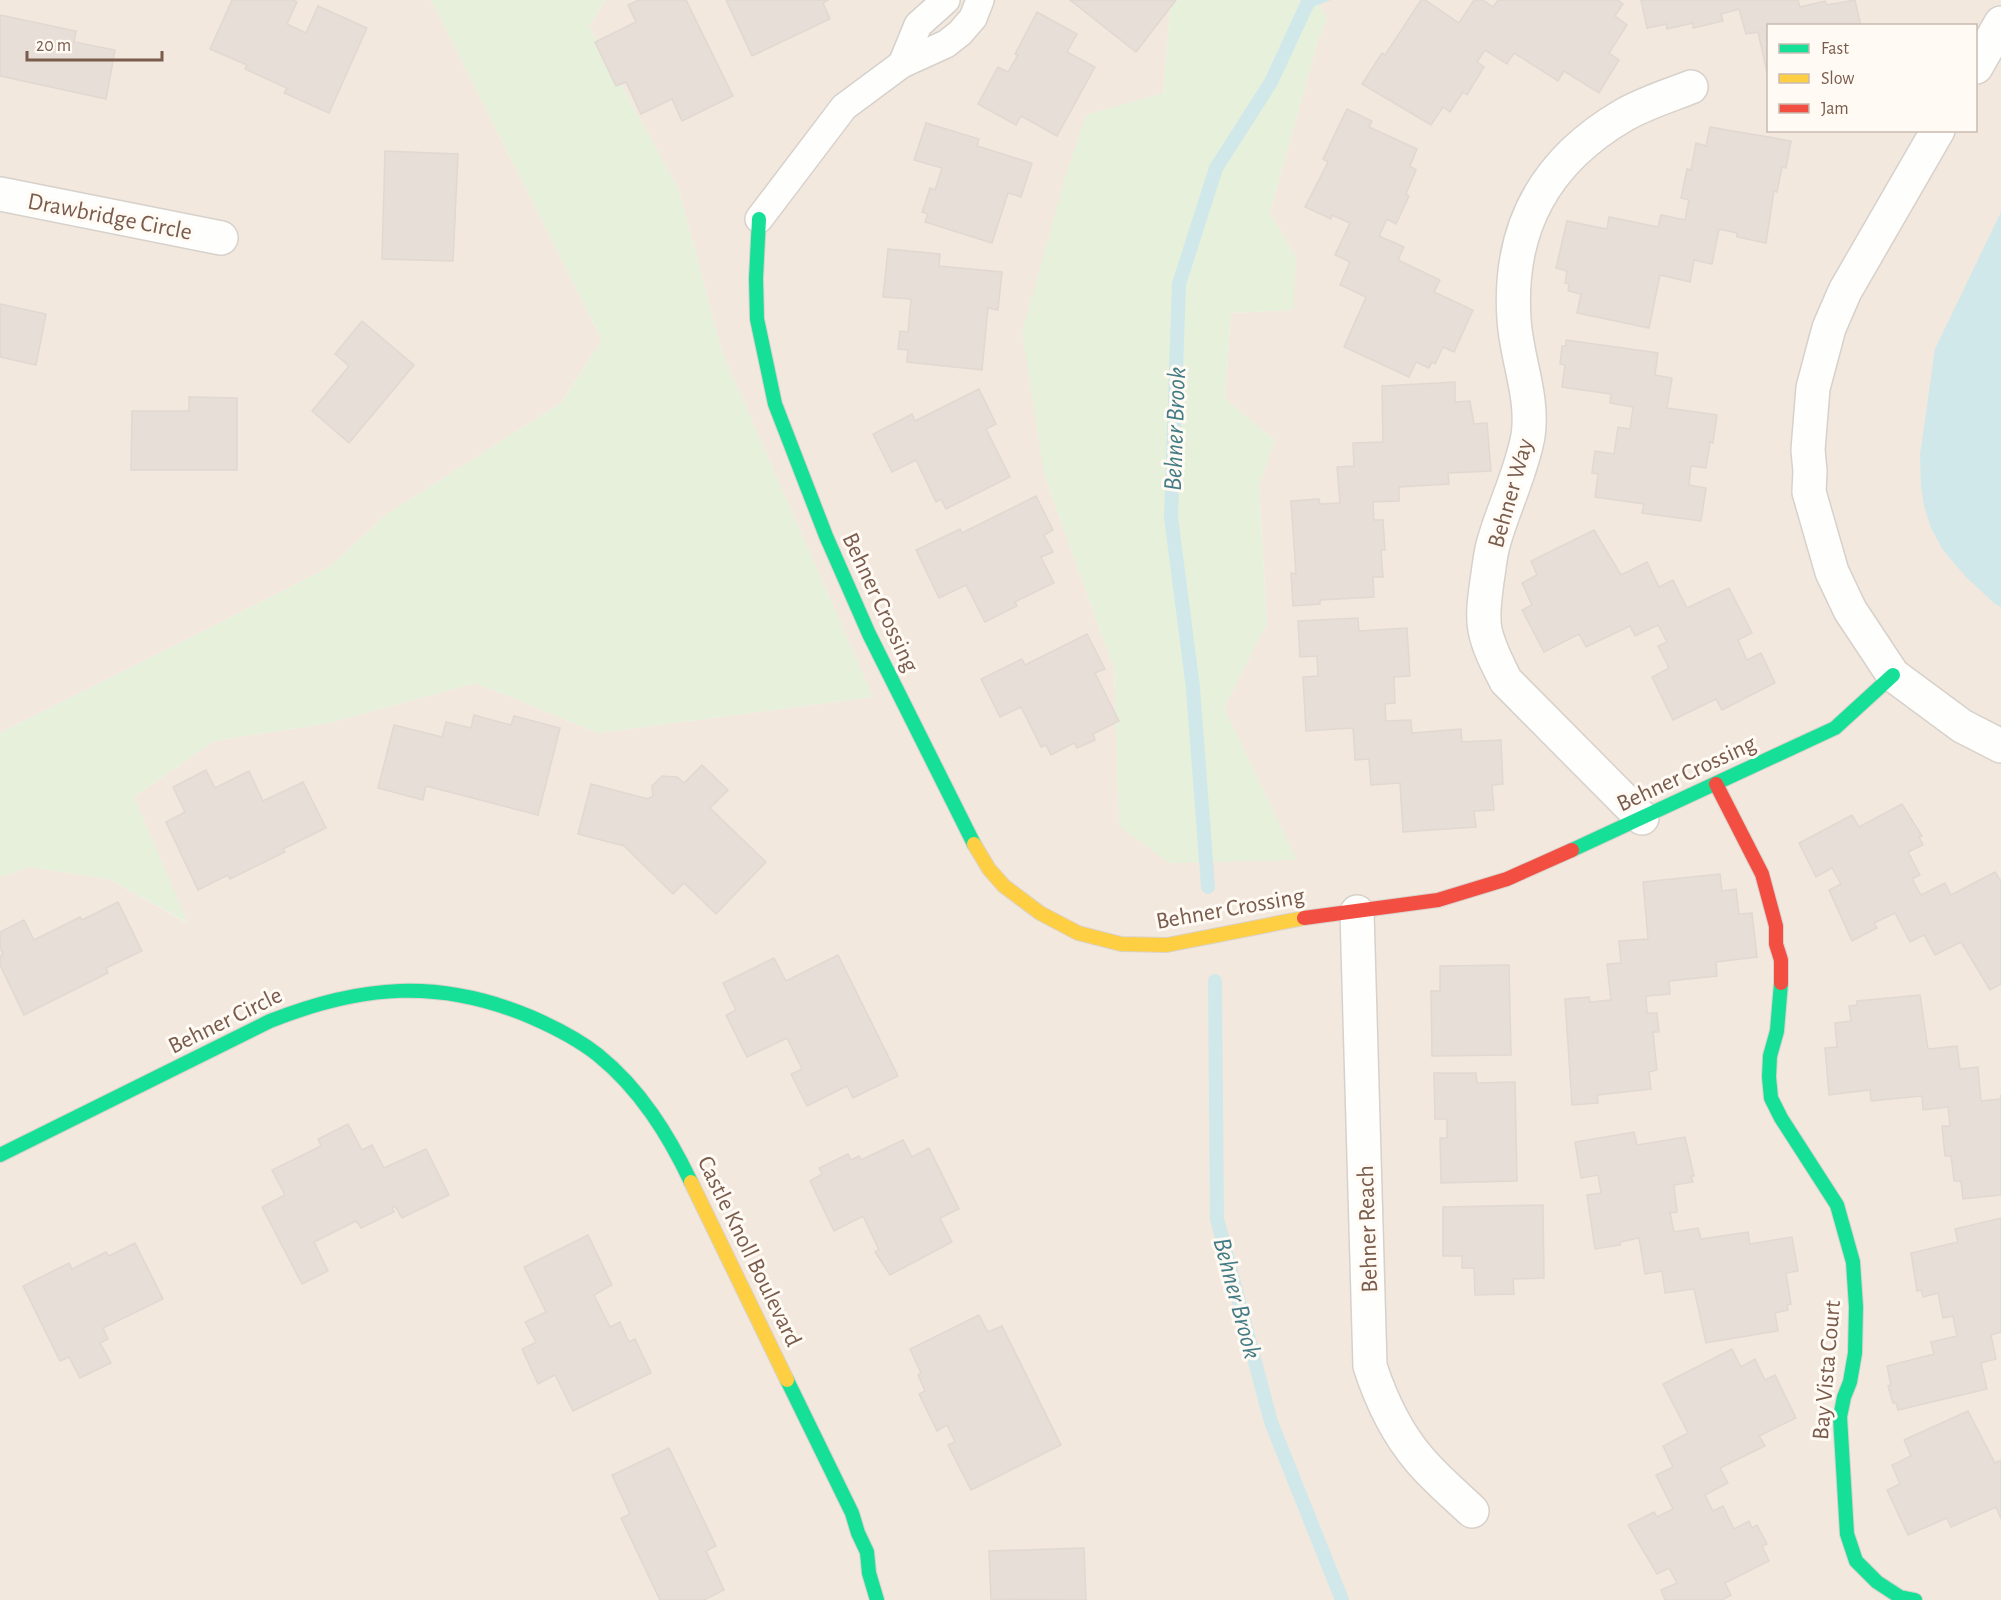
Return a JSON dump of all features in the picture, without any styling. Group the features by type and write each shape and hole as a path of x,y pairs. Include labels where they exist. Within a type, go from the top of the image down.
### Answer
{"street":[{"path":"1977,65 2001,23"},
{"name":"Behner Way","path":"1642,818 1506,681 1493,656 1485,630 1484,603 1493,545 1511,496 1528,433 1528,407 1514,320 1513,277 1522,231 1547,183 1573,152 1623,116 1641,106 1691,87"},
{"path":"1937,132 1845,291 1829,328 1813,388 1809,429 1809,492 1832,572 1850,610 1893,675 1962,726 2001,746"},
{"name":"Drawbridge Circle","path":"0,194 220,238"},
{"name":"Behner Crossing","path":"759,219 756,278 757,320 775,404 826,536 869,634 977,851 989,869 1004,886 1040,914 1078,933 1121,944 1167,945 1314,916 1437,900 1481,888 1507,879 1642,818 1835,728 1893,675"},
{"name":"Bay Vista Court","path":"1716,784 1762,874 1776,926 1781,978 1777,1030 1770,1056 1769,1077 1772,1098 1781,1118 1837,1205 1853,1261 1857,1310 1856,1346 1850,1382 1843,1399 1840,1417 1847,1534 1856,1561 1866,1573 1900,1598 1915,1600"},
{"name":"Behner Reach","path":"1357,912 1371,1366 1377,1388 1394,1424 1419,1459 1472,1512"},
{"name":"Behner Circle","path":"0,1155 270,1021 311,1004 355,993 397,990 443,991 486,1001"},
{"name":"Castle Knoll Boulevard","path":"486,1001 525,1014 565,1034 603,1059 648,1107 673,1144 852,1513 867,1552 869,1573 877,1600"}],"lane":[{"path":"902,64 918,25 946,0"},
{"path":"759,219 844,107 902,64 946,44 960,33 973,18 980,0"}],"shaded area":[{"path":"0,0 431,0 602,340 561,403 387,514 328,568 0,733"},
{"path":"605,0 1171,0 1163,93 1044,474 1114,669 1120,825 1296,859 1224,708 1267,623 1259,485 1275,440 1225,400 1231,313 1292,310 1296,257 1270,213 1318,40 1327,18 1317,0 2001,0 2001,1600 0,1600 0,877 29,867 109,879 187,923 134,797 214,741 329,723 476,683 598,733 873,697 722,352 679,190 589,26"}],"green space":[{"path":"431,0 605,0 589,26 679,190 722,352 873,697 598,733 476,683 329,723 214,741 134,797 188,923 109,879 29,867 0,877 0,733 328,568 387,514 561,403 602,340"},
{"path":"1171,0 1317,0 1327,18 1318,40 1270,213 1296,257 1293,310 1231,313 1225,399 1275,440 1259,486 1267,623 1224,708 1297,860 1169,863 1119,826 1114,669 1044,474 1022,332 1066,175 1086,115 1163,93"}],"water":[{"path":"1302,0 1331,0 1315,6 1292,36"},
{"path":"2001,212 2001,607 1966,577 1943,550 1931,528 1924,506 1920,455 1935,349"}],"building":[{"path":"232,0 293,0 297,2 287,24 306,33 318,6 367,28 329,113 284,93 287,88 245,69 247,65 210,49"},
{"path":"639,0 686,0 733,96 682,121 672,99 641,114 626,82 616,86 595,42 636,22 628,5"},
{"path":"726,0 828,0 823,3 830,19 752,56"},
{"path":"1070,0 1176,0 1136,52"},
{"path":"1421,0 1425,0 1459,23 1474,0 1483,0 1493,7 1498,0 1618,0 1623,4 1615,16 1627,25 1609,53 1619,60 1599,93 1564,71 1558,81 1514,53 1507,64 1485,50 1477,62 1484,67 1467,95 1463,92 1450,112 1443,107 1431,125 1362,84 1382,53 1385,55"},
{"path":"1641,0 1798,0 1800,7 1825,1 1827,5 1855,0 1861,24 1767,24 1767,72 1758,32 1746,34 1739,9 1721,14 1723,21 1693,28 1693,23 1667,29 1666,24 1647,28"},
{"path":"1037,12 1077,34 1067,52 1095,67 1057,136 1021,116 1016,125 978,104 998,67 1008,72"},
{"path":"0,15 76,31 74,42 115,50 106,99 0,76"},
{"path":"1347,109 1372,121 1369,127 1417,149 1410,166 1416,170 1406,194 1409,196 1396,224 1387,219 1379,236 1404,247 1398,260 1440,280 1434,292 1473,310 1454,352 1443,347 1435,364 1432,362 1429,368 1416,362 1409,377 1344,347 1366,297 1340,285 1350,262 1335,255 1350,223 1332,215 1331,219 1305,207 1328,162 1323,159"},
{"path":"926,123 979,139 977,146 1032,163 1021,197 1008,193 992,243 925,222 928,214 922,212 930,188 935,190 942,168 914,160"},
{"path":"1710,127 1791,141 1786,168 1782,167 1777,192 1774,191 1766,243 1737,237 1737,233 1719,229 1712,264 1694,260 1690,282 1660,275 1649,328 1577,313 1581,294 1568,291 1569,284 1565,283 1567,271 1556,268 1567,221 1607,229 1609,217 1658,227 1661,215 1685,220 1689,200 1681,198 1687,169 1691,170 1696,143 1706,146"},
{"path":"385,151 458,154 453,261 382,259"},
{"path":"888,249 940,254 939,266 1002,272 998,310 988,308 982,370 907,362 908,350 898,349 900,331 908,332 911,299 883,297"},
{"path":"0,304 46,314 36,365 0,357"},
{"path":"362,321 414,365 349,443 312,411 349,366 335,354"},
{"path":"1566,340 1658,353 1655,375 1672,378 1667,408 1717,415 1706,468 1691,466 1689,485 1706,488 1701,521 1642,513 1644,504 1595,497 1598,474 1592,473 1595,451 1614,454 1618,427 1630,429 1633,407 1610,403 1611,394 1562,387 1565,365 1560,364 1562,346 1566,346"},
{"path":"1455,382 1455,402 1470,401 1474,424 1487,423 1491,471 1448,473 1449,484 1399,487 1399,501 1373,502 1374,520 1383,520 1385,550 1381,550 1383,577 1373,577 1374,597 1320,600 1320,604 1293,606 1291,573 1296,574 1291,501 1319,499 1320,504 1340,503 1337,467 1354,466 1353,443 1383,442 1382,386"},
{"path":"979,389 996,424 986,429 1010,477 946,509 941,499 936,502 916,460 892,472 873,434 912,414 915,421"},
{"path":"189,397 237,398 237,470 131,470 132,411 189,411"},
{"path":"1036,496 1053,530 1044,535 1053,552 1041,557 1054,583 1015,602 1017,606 985,622 966,585 939,598 916,550 960,529 962,533"},
{"path":"1594,530 1621,575 1647,562 1659,587 1673,580 1687,608 1729,588 1752,633 1738,640 1747,660 1761,653 1775,683 1722,710 1716,699 1673,720 1652,677 1669,668 1658,646 1667,642 1658,625 1635,636 1630,626 1586,647 1579,634 1544,652 1522,610 1532,605 1522,583 1537,575 1531,561"},
{"path":"1358,618 1359,631 1407,628 1410,676 1394,677 1395,703 1385,704 1386,721 1411,720 1412,733 1461,729 1462,742 1501,740 1503,784 1492,785 1494,810 1474,811 1476,827 1403,832 1400,783 1371,785 1369,759 1355,760 1353,728 1306,731 1303,677 1318,676 1317,656 1300,657 1298,621"},
{"path":"1087,634 1105,669 1095,673 1119,721 1093,734 1095,740 1077,748 1074,743 1051,755 1046,745 1041,747 1021,707 1000,717 981,679 1022,659 1025,665"},
{"path":"474,715 511,725 514,716 560,728 538,815 426,786 423,800 378,788 394,725 442,737 446,722 471,728"},
{"path":"702,765 728,790 710,808 766,862 716,914 684,883 673,894 624,846 578,834 591,784 648,799 653,796 652,786 662,776 677,777 684,783"},
{"path":"206,770 215,788 249,771 263,801 303,782 326,828 283,849 285,852 230,879 228,875 198,890 166,822 185,812 173,787"},
{"path":"1902,804 1922,836 1919,837 1923,845 1908,852 1920,875 1912,879 1921,895 1945,883 1951,895 1995,872 2001,881 2001,984 1990,990 1961,942 1935,955 1924,935 1910,942 1895,913 1874,923 1877,928 1852,941 1829,890 1841,884 1832,868 1816,877 1799,843 1852,815 1859,827"},
{"path":"1720,874 1722,891 1736,889 1739,914 1752,913 1757,957 1716,962 1717,976 1669,981 1670,994 1646,996 1647,1013 1657,1013 1659,1032 1653,1032 1657,1070 1649,1072 1651,1089 1597,1095 1598,1103 1572,1105 1565,999 1589,997 1590,1002 1611,1000 1607,964 1621,963 1619,941 1648,939 1643,882"},
{"path":"118,902 142,951 106,968 108,973 24,1015 0,965 0,956 3,954 0,948 0,932 24,920 34,940 80,917 82,920"},
{"path":"838,955 898,1076 853,1098 847,1086 807,1106 791,1074 802,1069 787,1038 747,1057 726,1015 736,1010 723,983 774,958 786,981"},
{"path":"1509,965 1511,1055 1432,1056 1431,991 1440,991 1440,966"},
{"path":"1920,995 1928,1049 1957,1046 1960,1069 1978,1067 1981,1101 2000,1099 2001,1095 2001,1195 1963,1199 1961,1181 1954,1181 1951,1156 1945,1156 1942,1126 1950,1126 1948,1107 1923,1110 1922,1096 1871,1101 1870,1090 1829,1095 1825,1048 1837,1047 1835,1023 1851,1021 1849,1006 1857,1005 1857,1001"},
{"path":"1434,1073 1476,1073 1477,1083 1515,1082 1517,1181 1441,1183 1440,1138 1447,1138 1447,1119 1435,1119"},
{"path":"348,1124 362,1150 372,1145 384,1168 426,1149 449,1195 402,1218 395,1206 392,1208 394,1212 361,1228 356,1221 314,1242 328,1271 302,1284 262,1207 285,1195 272,1170 321,1146 318,1139"},
{"path":"1634,1132 1637,1145 1685,1137 1694,1176 1691,1176 1693,1182 1674,1185 1677,1212 1670,1213 1674,1232 1698,1228 1701,1239 1748,1232 1750,1244 1792,1237 1798,1271 1786,1273 1791,1304 1787,1305 1788,1310 1775,1313 1778,1331 1706,1343 1694,1289 1665,1293 1662,1271 1645,1274 1639,1238 1620,1242 1620,1245 1595,1249 1587,1195 1601,1193 1598,1175 1581,1178 1575,1142"},
{"path":"903,1140 912,1157 929,1148 959,1209 940,1218 952,1242 890,1275 875,1252 879,1250 863,1216 834,1231 810,1181 822,1174 819,1168 848,1154 851,1160 859,1156 861,1160"},
{"path":"1543,1205 1544,1278 1513,1279 1514,1294 1475,1295 1474,1268 1462,1268 1462,1256 1443,1256 1443,1207"},
{"path":"2001,1218 2001,1332 1991,1335 1996,1359 1981,1363 1987,1389 1898,1410 1896,1403 1893,1403 1888,1386 1891,1385 1887,1366 1934,1354 1931,1342 1957,1336 1953,1316 1943,1318 1938,1293 1923,1297 1921,1290 1917,1291 1911,1253 1958,1242 1955,1229"},
{"path":"588,1235 612,1285 594,1295 610,1327 620,1322 629,1342 635,1339 651,1373 573,1411 555,1375 538,1384 522,1349 536,1342 525,1322 546,1312 524,1267"},
{"path":"135,1243 163,1299 103,1328 108,1339 100,1343 111,1363 80,1378 69,1357 60,1361 23,1286 69,1263 72,1269 106,1252 109,1256"},
{"path":"979,1315 988,1332 1002,1326 1061,1445 971,1490 948,1445 955,1442 947,1425 937,1431 919,1394 925,1391 918,1375 921,1373 910,1349"},
{"path":"1732,1349 1741,1367 1755,1359 1765,1380 1775,1375 1796,1418 1759,1436 1765,1446 1720,1468 1728,1483 1705,1495 1713,1511 1723,1506 1734,1529 1749,1521 1752,1528 1757,1525 1767,1544 1762,1546 1769,1561 1725,1583 1731,1595 1722,1600 1665,1600 1661,1590 1677,1583 1669,1568 1657,1574 1628,1525 1654,1512 1657,1517 1673,1509 1656,1475 1673,1467 1663,1446 1688,1433 1663,1384"},
{"path":"1968,1411 1995,1463 2001,1460 2001,1519 1996,1507 1951,1527 1947,1518 1908,1535 1887,1490 1900,1484 1892,1465 1911,1456 1904,1440"},
{"path":"669,1448 716,1546 706,1551 724,1590 704,1600 660,1600 621,1518 630,1514 612,1475"},
{"path":"1084,1548 1086,1600 991,1599 989,1551"}],"waterway":[{"name":"Behner Brook","path":"1208,887 1193,688 1171,517 1179,284 1216,168 1271,82 1309,0"},
{"name":"Behner Brook","path":"1215,981 1217,1219 1271,1422 1342,1600"}],"traffic: fast":[{"path":"759,219 756,278 757,319 775,404 826,536 869,634 974,844"},
{"path":"1572,850 1835,728 1893,675"},
{"path":"1781,983 1777,1031 1770,1056 1771,1098 1781,1118 1837,1205 1853,1262 1856,1307 1855,1353 1840,1417 1847,1534 1856,1561 1877,1582 1900,1597 1915,1600"},
{"path":"0,1155 270,1021 336,1000 368,994 400,991 432,992 464,996 497,1004 548,1025 590,1049 613,1068 640,1097 663,1130 691,1182"},
{"path":"787,1380 852,1513 867,1552 869,1573 877,1600"}],"traffic: slow":[{"path":"974,844 989,869 1004,886 1040,913 1078,933 1121,944 1167,945 1304,918"},
{"path":"691,1182 787,1380"}],"traffic: jam":[{"path":"1716,784 1762,874 1776,926 1776,944 1781,960 1781,983"},
{"path":"1304,918 1438,900 1507,879 1572,850"}]}
